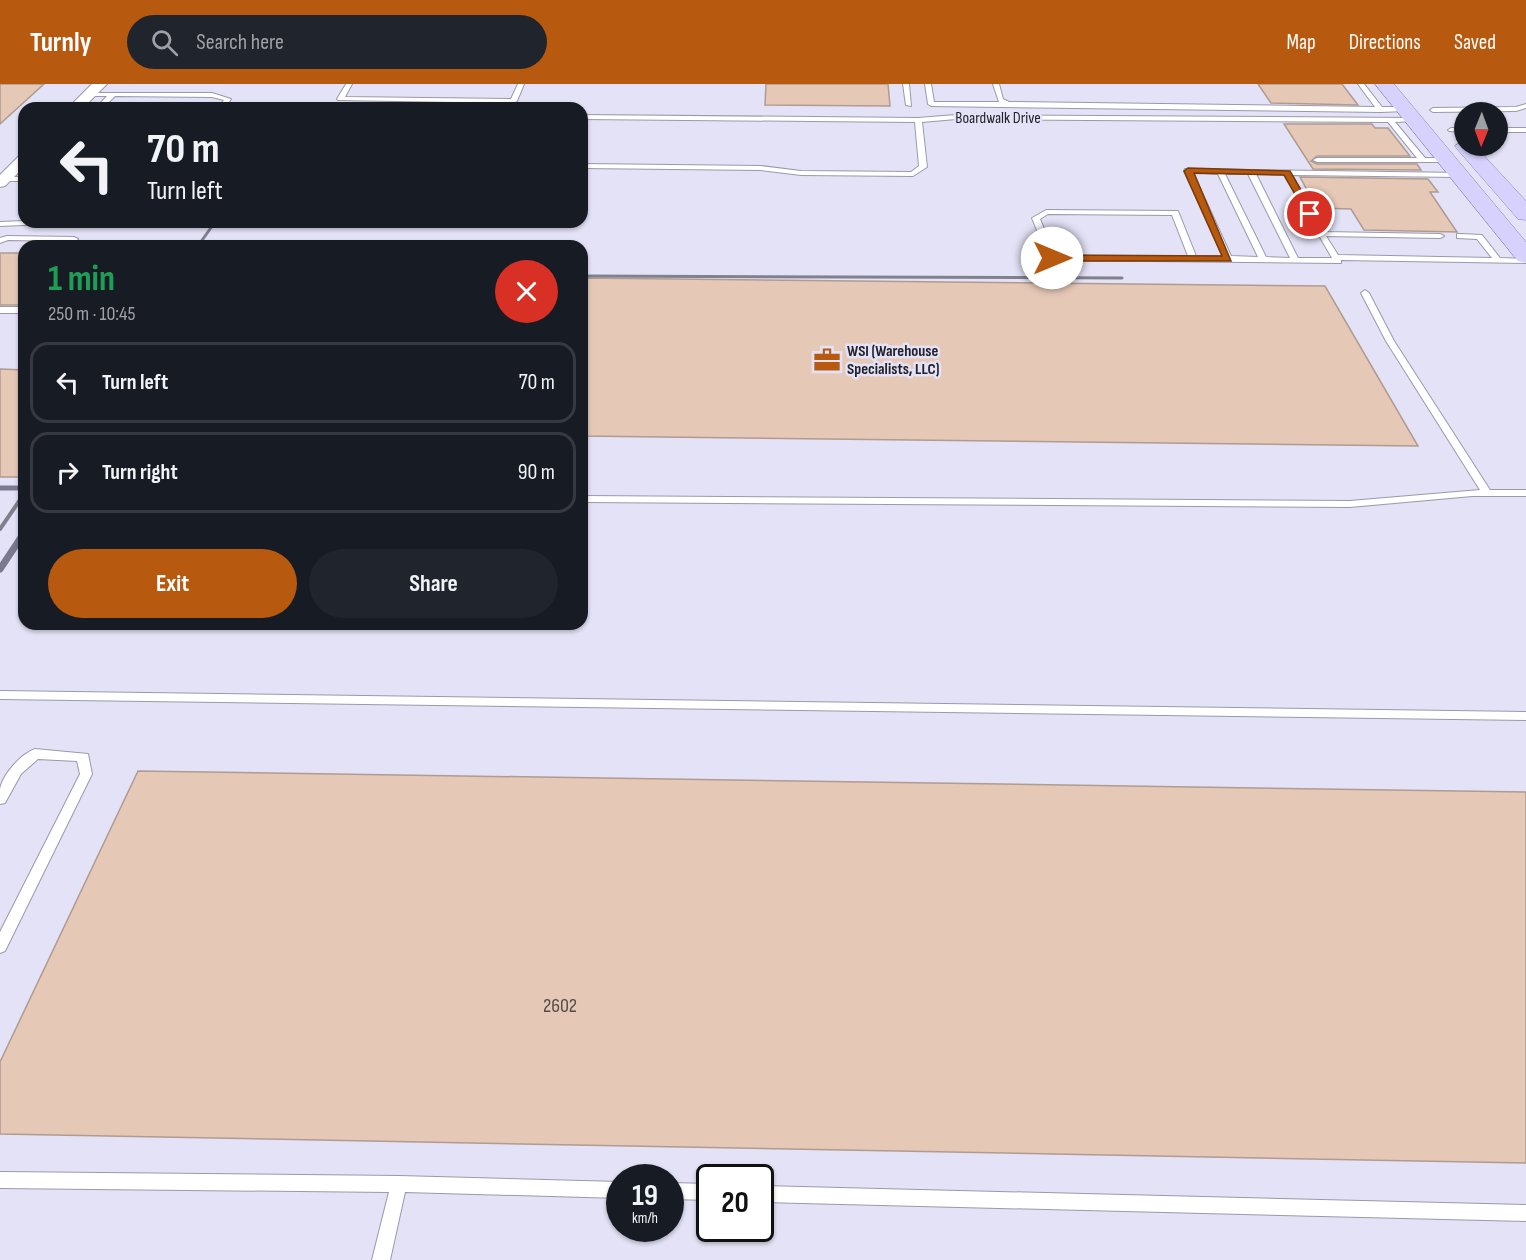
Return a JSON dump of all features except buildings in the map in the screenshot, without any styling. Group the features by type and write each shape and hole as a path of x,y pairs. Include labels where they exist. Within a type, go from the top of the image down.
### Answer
{"main road":[{"path":"1384,84 1403,116 1453,168 1526,256"},
{"path":"1419,93 1454,130"},
{"path":"1403,116 1433,110"},
{"path":"1476,156 1526,214"},
{"path":"1453,168 1492,175"}],"street":[{"path":"81,102 95,89"},
{"path":"2,181 18,165"}],"lane":[{"path":"349,84 340,99 514,100 521,84"},
{"path":"906,84 909,105"},
{"path":"928,84 931,104 1381,110 1403,116 1423,160"},
{"path":"996,84 1000,100 1008,104"},
{"path":"1360,84 1381,110"},
{"path":"95,89 113,94 212,94 228,99 226,102"},
{"path":"105,102 113,94"},
{"path":"1433,110 1516,109 1526,106"},
{"name":"Boardwalk Drive","path":"588,117 918,120 956,117 1403,116"},
{"path":"588,166 761,168 801,173 913,174 923,166 918,120"},
{"path":"1508,130 1526,130"},
{"path":"1317,160 1423,160 1453,168"},
{"path":"1228,259 1188,171 1287,173 1453,168"},
{"path":"1220,171 1263,259"},
{"path":"1251,172 1295,260"},
{"path":"1193,258 1175,213 1046,212 1036,218 1052,258 1338,261 1287,173"},
{"path":"2,181 18,180"},
{"path":"0,224 18,223"},
{"path":"1322,234 1440,236"},
{"path":"1460,236 1479,237 1497,259"},
{"path":"0,241 7,238 73,240"},
{"path":"1335,257 1526,261"},
{"path":"1365,292 1390,341 1486,493"},
{"path":"0,310 18,310"},
{"path":"588,499 1350,504 1486,493 1526,494"},
{"path":"0,695 1526,716"},
{"path":"0,799 16,771 35,754 83,757 86,774 0,947"},
{"path":"0,1180 399,1184 606,1190"},
{"path":"381,1260 399,1184"},
{"path":"774,1194 1526,1213"}],"waterway":[{"path":"0,488 17,488"},
{"path":"0,569 18,542"}],"railway":[{"path":"202,240 211,228"},
{"path":"588,276 1122,278"},
{"path":"0,529 18,503"}],"place":[{"name":"WSI (Warehouse Specialists, LLC)","path":"827,360"}],"route":[{"path":"1052,258 1228,259 1188,171 1287,173 1310,214"}]}
